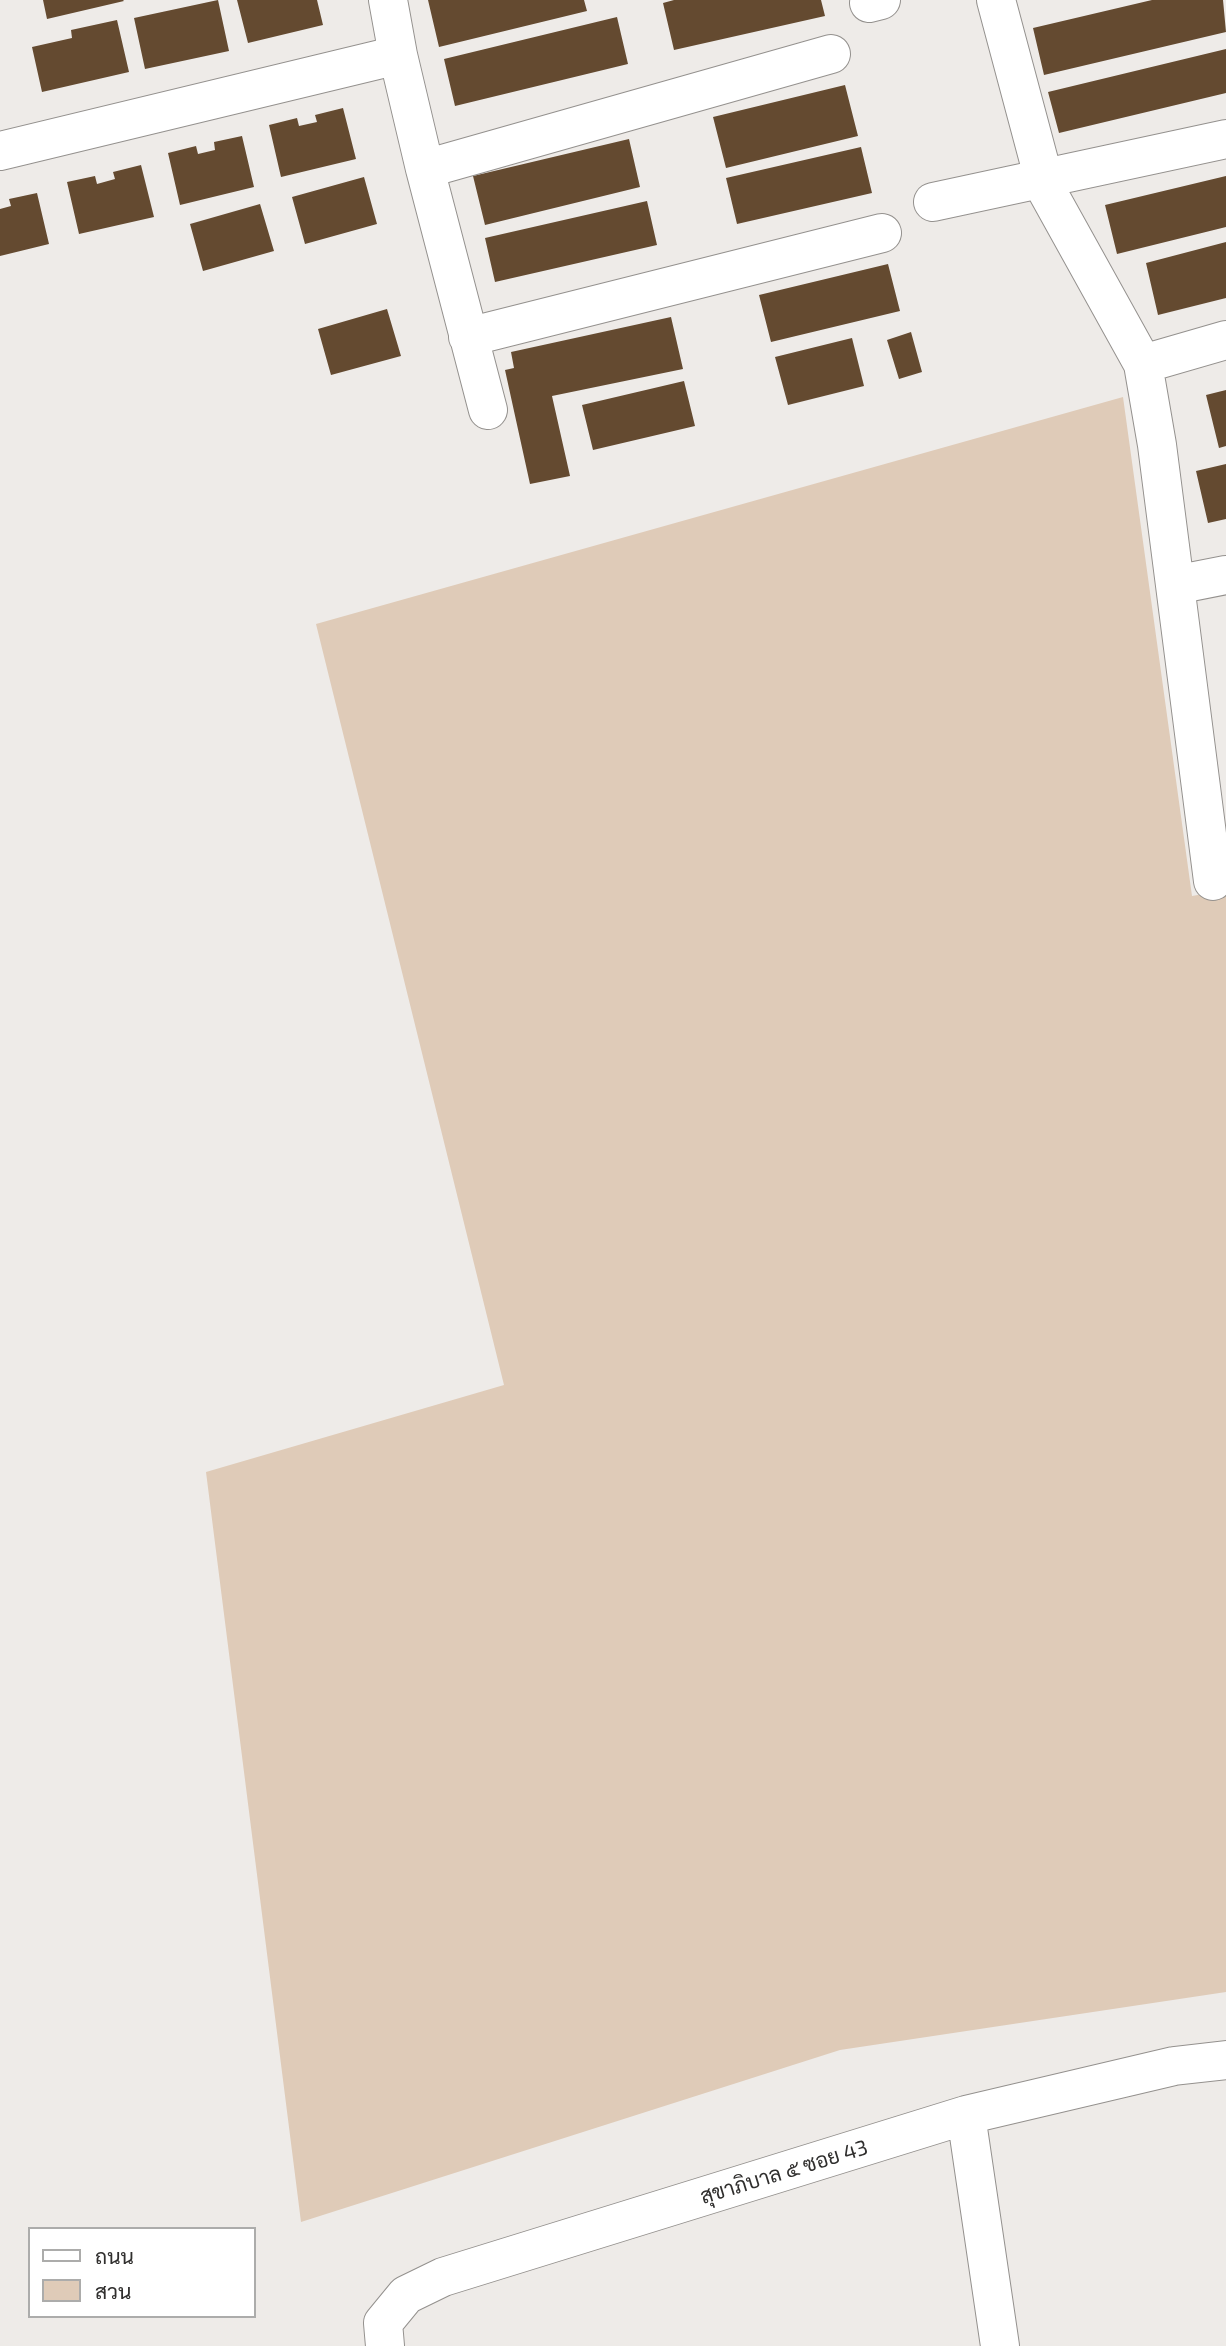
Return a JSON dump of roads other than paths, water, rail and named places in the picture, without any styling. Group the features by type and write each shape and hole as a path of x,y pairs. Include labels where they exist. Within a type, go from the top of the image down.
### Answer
{"street":[{"path":"388,0 425,169 488,410"},
{"path":"1006,2 1047,191 1143,363 1175,585 1214,786 1213,881"},
{"path":"425,169 831,54"},
{"path":"0,151 398,55"},
{"path":"933,202 1226,139"},
{"path":"468,337 882,233"},
{"path":"1143,363 1226,340"},
{"path":"1175,585 1226,575"},
{"name":"สุขาภิบาล ๕ ซอย 43","path":"384,2346 383,2323 406,2295 443,2277 966,2115 1174,2066 1226,2060"},
{"path":"966,2115 1000,2346"}]}
